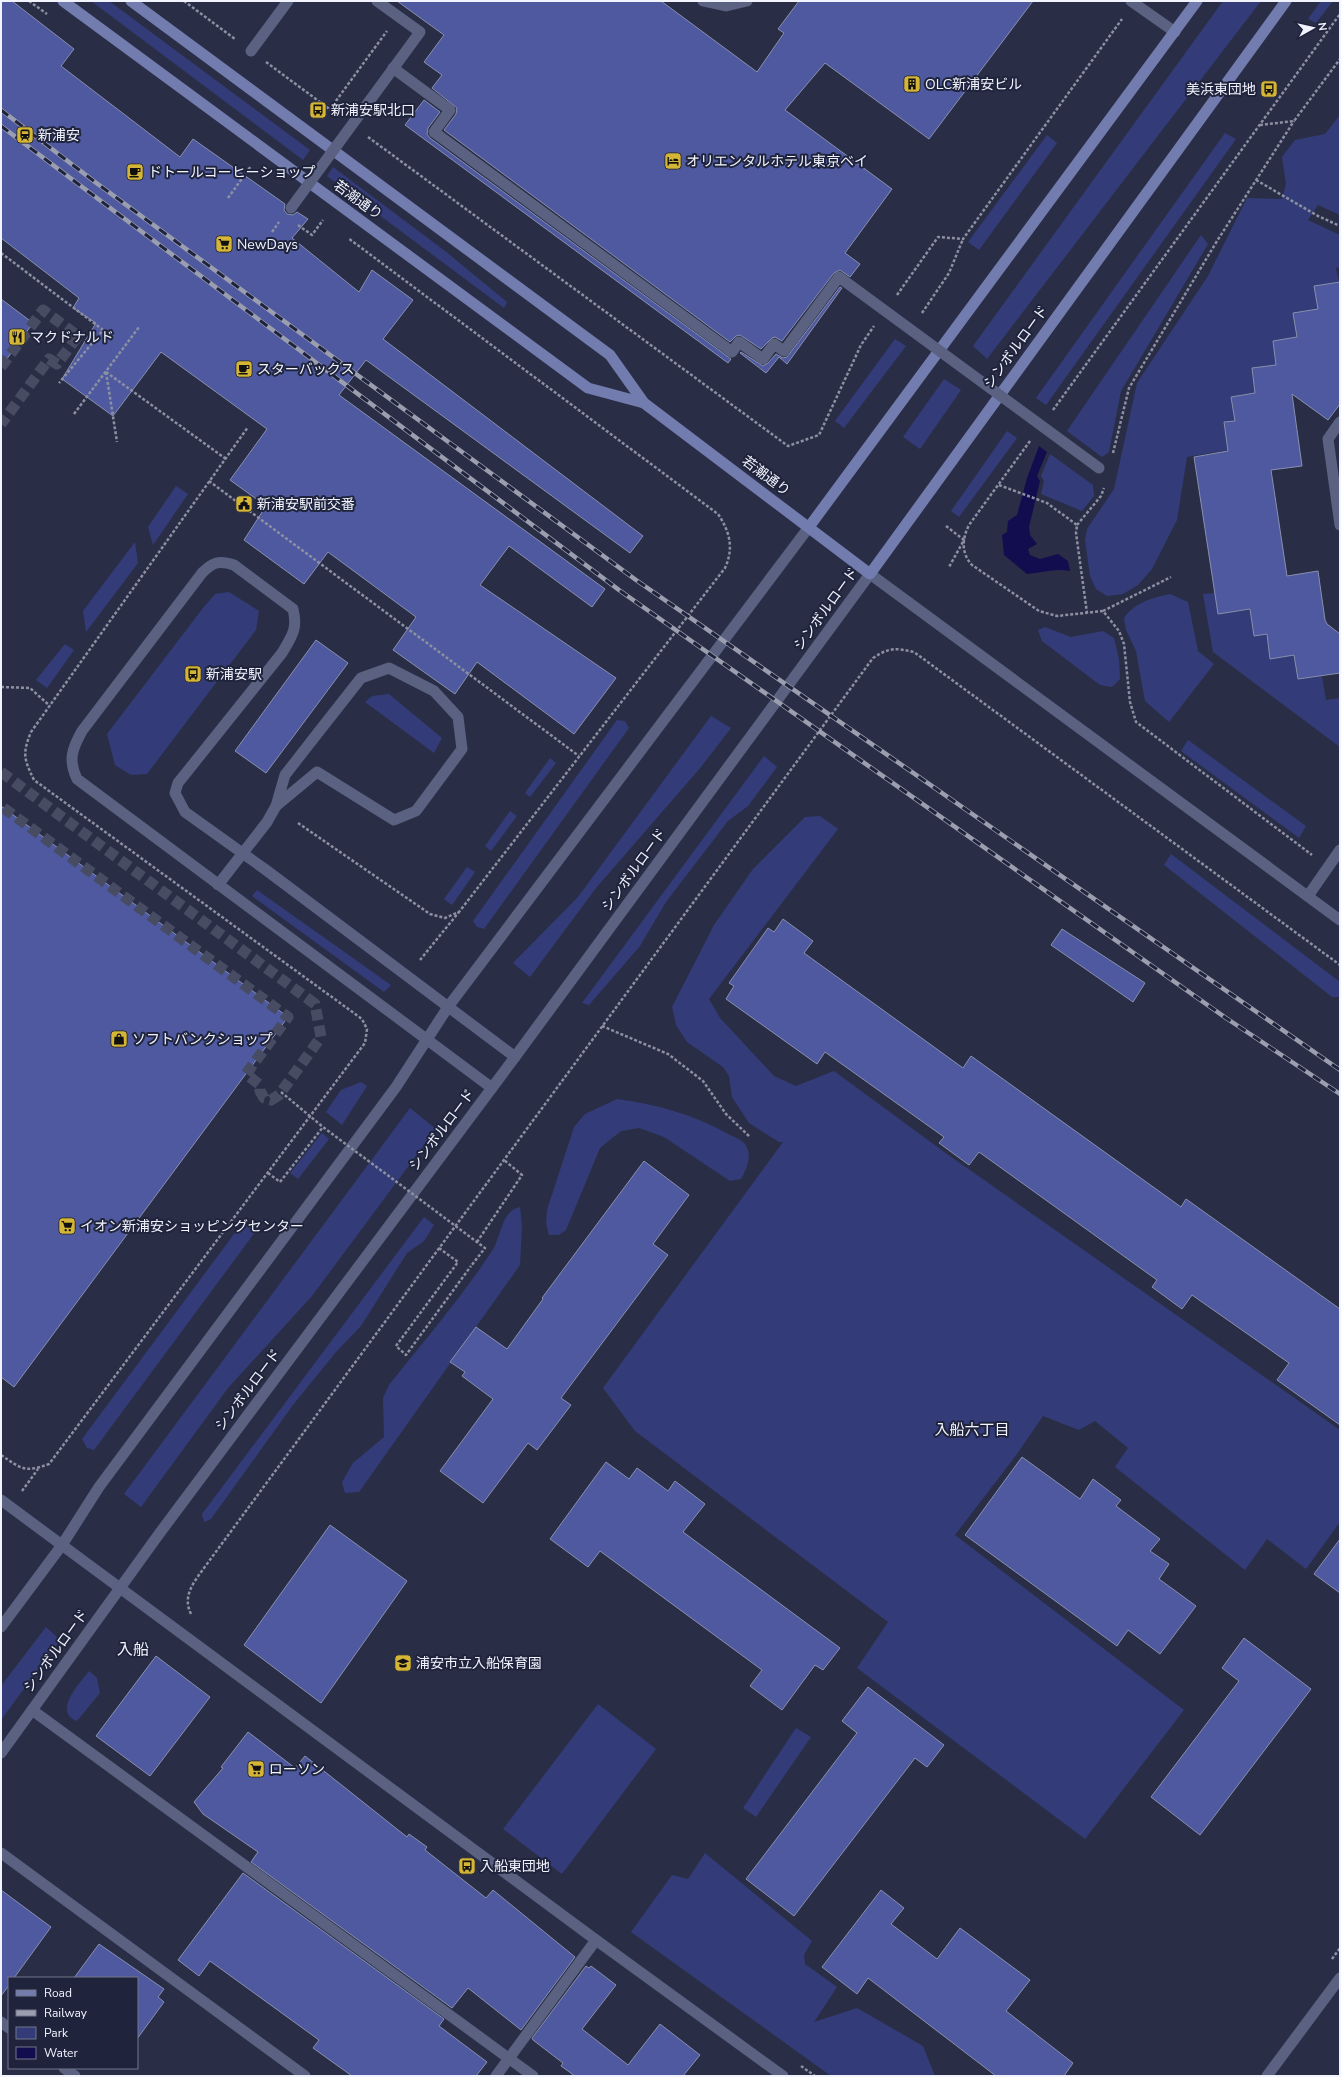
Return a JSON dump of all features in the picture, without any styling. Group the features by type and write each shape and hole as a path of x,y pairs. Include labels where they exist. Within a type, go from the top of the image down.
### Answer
{"main road":[{"name":"若潮通り","path":"63,1 588,388 644,403"},
{"name":"若潮通り","path":"132,1 610,355 644,403 810,527 870,574"},
{"path":"810,527 1197,1"},
{"name":"シンボルロード","path":"870,574 1286,1"}],"street":[{"path":"251,51 288,1"},
{"path":"291,208 420,32 377,1"},
{"path":"703,1 726,6 747,1"},
{"path":"1131,1 1175,32"},
{"path":"393,68 450,110 434,132 732,352 739,342 763,359 774,344 784,351 839,277 1104,471"},
{"path":"1340,422 1328,439 1340,525"},
{"path":"1,1627 62,1545 99,1487 396,1087 428,1041 448,1007 810,527"},
{"path":"492,1088 77,779 71,767 74,747 82,731 202,572 211,564 224,561 234,565 293,609 296,622 291,637 282,653 178,783 175,793 178,803 185,812 243,853 515,1058"},
{"path":"870,574 1340,920"},
{"name":"シンボルロード","path":"1,1753 120,1588 515,1058 870,574"},
{"path":"218,885 267,822 276,806 285,775 361,678 389,668 434,691 458,717 462,749 416,811 394,820 317,772 276,806"},
{"path":"1308,896 1340,850"},
{"path":"1,1500 596,1940 783,2076"},
{"path":"32,1710 533,2076"},
{"path":"1,1853 305,2076"},
{"path":"496,2076 596,1940"},
{"path":"1267,2076 1340,1978"},
{"path":"65,2069 75,2076"}],"path":[{"path":"29,1 48,15"},
{"path":"1049,415 1340,14"},
{"path":"343,118 330,109 398,16"},
{"path":"911,330 949,274 964,239 1124,16"},
{"path":"1087,613 1076,533 1077,526 1101,496 1104,471 1129,388 1256,180 1294,121 1340,59"},
{"path":"1260,125 1294,121"},
{"path":"362,132 788,446 819,435 861,345 879,320"},
{"path":"244,162 257,171"},
{"path":"228,198 251,166"},
{"path":"1256,180 1318,216 1340,226"},
{"path":"317,215 329,225"},
{"path":"301,227 312,235 323,220"},
{"path":"342,234 718,514 727,527 731,539 730,558 725,568 459,912 420,960"},
{"path":"893,301 938,238 964,239"},
{"path":"1,253 103,330 59,383"},
{"path":"74,414 139,327"},
{"path":"106,372 226,459"},
{"path":"106,372 118,442"},
{"path":"1,1455 23,1470 38,1468 49,1464 365,1043 367,1028 362,1019 34,780 24,761 24,748 31,732 248,428"},
{"path":"1031,440 969,525 963,536 966,558 972,565 1038,611 1057,616 1103,611 1172,577"},
{"path":"210,482 579,756"},
{"path":"999,485 1047,503 1077,526"},
{"path":"946,526 964,540"},
{"path":"949,567 964,540"},
{"path":"1103,611 1119,631 1124,644 1130,702 1136,722 1328,867"},
{"path":"197,1618 190,1613 188,1605 188,1596 191,1587 872,658 886,650 896,648 914,652 1340,965"},
{"path":"1,687 30,688 50,706"},
{"path":"298,822 430,914 445,918 459,912"},
{"path":"602,1026 668,1054 703,1081 726,1114 750,1137"},
{"path":"281,1092 323,1127 485,1248 406,1355 396,1346 458,1262 439,1248"},
{"path":"268,1173 280,1182 323,1127"},
{"path":"477,1242 522,1175 504,1160"}],"green space":[{"path":"91,1 109,1 310,150 303,160"},
{"path":"1223,1 1261,1 987,359 973,346"},
{"path":"1321,1 1333,1 1316,23 1308,19"},
{"path":"1340,115 1340,215 1318,205 1308,220 1340,235 1340,267 1336,268 1339,282 1314,286 1318,309 1293,313 1297,337 1273,341 1276,365 1252,369 1255,393 1231,397 1235,421 1224,423 1228,450 1187,457 1177,520 1152,569 1138,585 1123,594 1107,596 1096,589 1090,576 1085,540 1087,529 1114,489 1137,383 1208,276 1247,198 1282,199 1286,184 1282,157 1295,140 1325,134"},
{"path":"1225,133 1236,139 1046,405 1036,398"},
{"path":"1047,135 1057,143 979,250 968,242"},
{"path":"333,167 445,251 507,302 504,308 327,176"},
{"path":"1201,235 1208,244 1121,391 1109,452 1102,457 1067,431"},
{"path":"895,339 906,346 844,428 835,421"},
{"path":"944,379 961,390 920,449 903,437"},
{"path":"1007,431 1017,438 959,517 951,511"},
{"path":"1050,454 1093,485 1094,496 1082,511 1041,494 1044,481 1041,476"},
{"path":"176,486 188,494 153,545 148,527"},
{"path":"135,542 138,563 86,632 83,611"},
{"path":"229,592 259,611 256,630 147,774 131,775 115,765 107,734 215,594"},
{"path":"1215,593 1218,613 1250,610 1254,636 1267,634 1270,659 1294,655 1298,679 1322,676 1326,700 1340,698 1340,747 1213,652 1203,594"},
{"path":"1170,594 1188,602 1198,651 1214,664 1169,722 1145,701 1136,651 1126,630 1124,618 1139,604 1150,599"},
{"path":"1045,627 1071,637 1103,631 1114,638 1119,659 1120,679 1112,687 1100,685 1042,641 1038,630"},
{"path":"65,644 74,650 47,688 36,680"},
{"path":"389,694 442,738 434,753 365,702 372,696"},
{"path":"711,716 731,728 701,767 596,888 530,977 513,963 578,897"},
{"path":"617,720 625,721 629,728 484,929 477,927 473,921"},
{"path":"1188,740 1306,826 1299,838 1181,751"},
{"path":"764,756 777,767 748,806 728,821 666,902 640,946 589,1005 582,1003"},
{"path":"550,758 556,763 530,797 525,793"},
{"path":"510,811 517,816 491,851 485,846"},
{"path":"820,816 838,829 709,999 720,1018 774,1076 796,1086 834,1071 947,1154 1340,1430 1340,1522 1306,1569 1267,1539 1245,1570 1115,1467 1128,1448 1095,1421 1079,1430 1043,1416 1017,1454 955,1535 1184,1710 1085,1839 857,1668 888,1622 635,1431 603,1388 783,1142 779,1142 749,1123 732,1097 729,1076 723,1067 687,1042 676,1025 672,1007 714,925 753,869 805,817"},
{"path":"1171,854 1340,982 1340,997 1332,997 1164,865"},
{"path":"467,867 475,872 452,905 444,899"},
{"path":"257,890 391,985 384,992 252,896"},
{"path":"361,1082 367,1086 342,1125 326,1112 341,1090"},
{"path":"617,1099 661,1107 690,1116 740,1140 746,1146 749,1156 747,1166 741,1179 730,1181 664,1137 639,1128 621,1131 600,1148 566,1230 559,1235 549,1235 546,1223 547,1210 574,1127 585,1114"},
{"path":"410,1108 436,1129 312,1296 228,1388 141,1507 124,1494"},
{"path":"322,1133 329,1139 298,1179 290,1173"},
{"path":"520,1207 522,1226 520,1265 359,1492 345,1493 342,1482 353,1463 384,1437 383,1398 389,1385 468,1286 492,1251 505,1219 513,1210"},
{"path":"424,1217 434,1225 424,1241 407,1253 361,1326 336,1352 293,1405 211,1519 204,1522 202,1514"},
{"path":"264,1220 94,1450 87,1448 82,1439 240,1226"},
{"path":"46,1627 60,1640 1,1720 1,1686"},
{"path":"89,1671 97,1678 100,1693 77,1721 70,1716 67,1711 68,1704 75,1689"},
{"path":"598,1704 656,1749 562,1874 503,1829"},
{"path":"796,1728 811,1737 756,1817 743,1808"},
{"path":"705,1853 812,1941 804,1955 805,1964 837,1987 814,2022 857,2008 923,2046 935,2076 831,2076 631,1932 672,1875 688,1879"}],"water":[{"path":"1039,446 1047,452 1037,476 1040,481 1029,527 1030,535 1037,544 1028,549 1030,555 1040,559 1058,554 1068,561 1070,571 1054,570 1027,574 1004,555 1002,535 1007,532 1008,521 1017,515 1027,478"}],"building":[{"path":"1,1 12,1 74,49 61,66 180,157 193,139 285,204 284,210 287,214 293,215 297,212 308,219 292,238 359,292 372,270 413,300 383,339 643,536 630,553 366,360 339,395 605,589 592,607 509,546 480,585 616,678 574,734 477,662 455,694 393,650 416,617 328,552 304,584 244,540 266,506 230,480 267,429 161,352 113,416 62,379 96,323 73,308 79,298 1,238"},
{"name":"オリエンタルホテル東京ベイ","path":"397,1 661,1 757,72 784,33 778,29 799,1 1033,1 929,139 825,63 785,110 892,189 845,253 860,264 850,277 840,270 834,273 782,341 775,337 772,338 761,349 740,335 736,336 730,342 444,130 456,114 457,108 432,88 442,75 424,62 444,35"},
{"path":"424,100 440,112 428,128 427,134 430,138 731,359 728,363 405,125"},
{"path":"1340,282 1340,404 1328,420 1292,394 1302,466 1271,470 1287,576 1318,571 1325,620 1327,624 1340,634 1340,673 1298,679 1294,655 1270,659 1267,634 1254,636 1250,609 1218,614 1194,457 1228,451 1224,422 1235,421 1231,397 1255,393 1252,368 1276,365 1273,341 1297,337 1293,313 1318,309 1314,286"},
{"path":"840,287 842,288 787,364 779,357 766,373 740,353 741,352 763,366 776,354 783,358 787,357"},
{"path":"1,299 33,323 1,367"},
{"path":"316,640 348,663 266,773 235,751"},
{"name":"イオン新浦安ショッピングセンター","path":"1,806 288,1017 14,1387 1,1377"},
{"path":"783,919 813,941 804,953 963,1068 971,1056 1181,1207 1186,1199 1340,1309 1340,1425 1277,1380 1289,1363 1192,1295 1182,1309 1152,1287 1157,1280 979,1152 969,1165 939,1143 944,1137 825,1052 817,1064 726,999 734,986 729,983 768,928 774,932"},
{"path":"1062,929 1145,983 1133,1002 1051,945"},
{"path":"644,1161 689,1195 653,1244 668,1255 561,1398 571,1405 537,1450 528,1443 483,1503 440,1471 493,1399 462,1376 465,1372 450,1362 476,1327 507,1349 543,1299 542,1298"},
{"path":"1022,1457 1080,1499 1093,1479 1121,1500 1116,1506 1160,1539 1150,1551 1169,1564 1159,1579 1196,1606 1160,1654 1128,1630 1117,1646 965,1535"},
{"path":"606,1462 629,1479 637,1468 668,1491 675,1481 705,1504 683,1532 840,1648 823,1670 815,1665 782,1710 750,1686 762,1670 600,1551 588,1567 550,1539"},
{"path":"330,1525 407,1581 321,1703 244,1645"},
{"path":"1340,1539 1340,1593 1314,1574"},
{"path":"1244,1638 1311,1689 1200,1835 1151,1797 1239,1681 1222,1668"},
{"path":"156,1656 210,1697 150,1776 96,1736"},
{"path":"868,1687 944,1745 927,1767 915,1758 794,1916 746,1879 857,1733 842,1721"},
{"path":"248,1732 295,1768 305,1756 407,1837 409,1834 427,1847 425,1850 486,1898 493,1890 575,1957 521,2030 468,1988 452,2008 251,1862 258,1852 203,1814 194,1802 223,1768 221,1767"},
{"path":"243,1873 444,2019 439,2026 487,2062 476,2076 352,2076 313,2048 319,2040 210,1961 199,1976 178,1960"},
{"path":"1,1890 51,1927 15,1977 8,1977 8,1986 1,1996"},
{"path":"881,1890 904,1908 891,1924 937,1959 960,1928 1030,1980 1006,2011 1073,2063 1064,2076 996,2076 868,1978 857,1994 822,1967"},
{"path":"99,1944 164,1989 158,1997 164,2002 138,2038 138,1977 75,1977"},
{"path":"586,1966 589,1968 591,1966 616,1985 582,2029 628,2065 660,2024 700,2055 683,2076 575,2076 561,2066 563,2063 533,2040 532,2038"}],"tunnel":[{"path":"1,367 43,310 78,336 57,364 49,359 1,424"},
{"path":"1,772 315,1004 321,1037 279,1095 271,1100 264,1098 260,1091 260,1085 246,1074 288,1017 1,806"}],"railway":[{"path":"1,110 95,182 636,580 1340,1070"},
{"path":"1,126 619,590 1226,1018 1340,1094"}],"place":[{"name":"OLC新浦安ビル","path":"912,84"},
{"name":"美浜東団地","path":"1269,89"},
{"name":"新浦安駅北口","path":"318,110"},
{"name":"新浦安","path":"25,135"},
{"name":"オリエンタルホテル東京ベイ","path":"673,161"},
{"name":"ドトールコーヒーショップ","path":"135,172"},
{"name":"NewDays","path":"224,244"},
{"name":"マクドナルド","path":"17,337"},
{"name":"スターバックス","path":"244,369"},
{"name":"新浦安駅前交番","path":"244,504"},
{"name":"新浦安駅","path":"193,674"},
{"name":"ソフトバンクショップ","path":"119,1039"},
{"name":"イオン新浦安ショッピングセンター","path":"67,1226"},
{"name":"浦安市立入船保育園","path":"403,1663"},
{"name":"ローソン","path":"256,1769"},
{"name":"入船東団地","path":"467,1866"}],"district":[{"name":"入船六丁目","path":"972,1430"},
{"name":"入船","path":"133,1650"}]}
